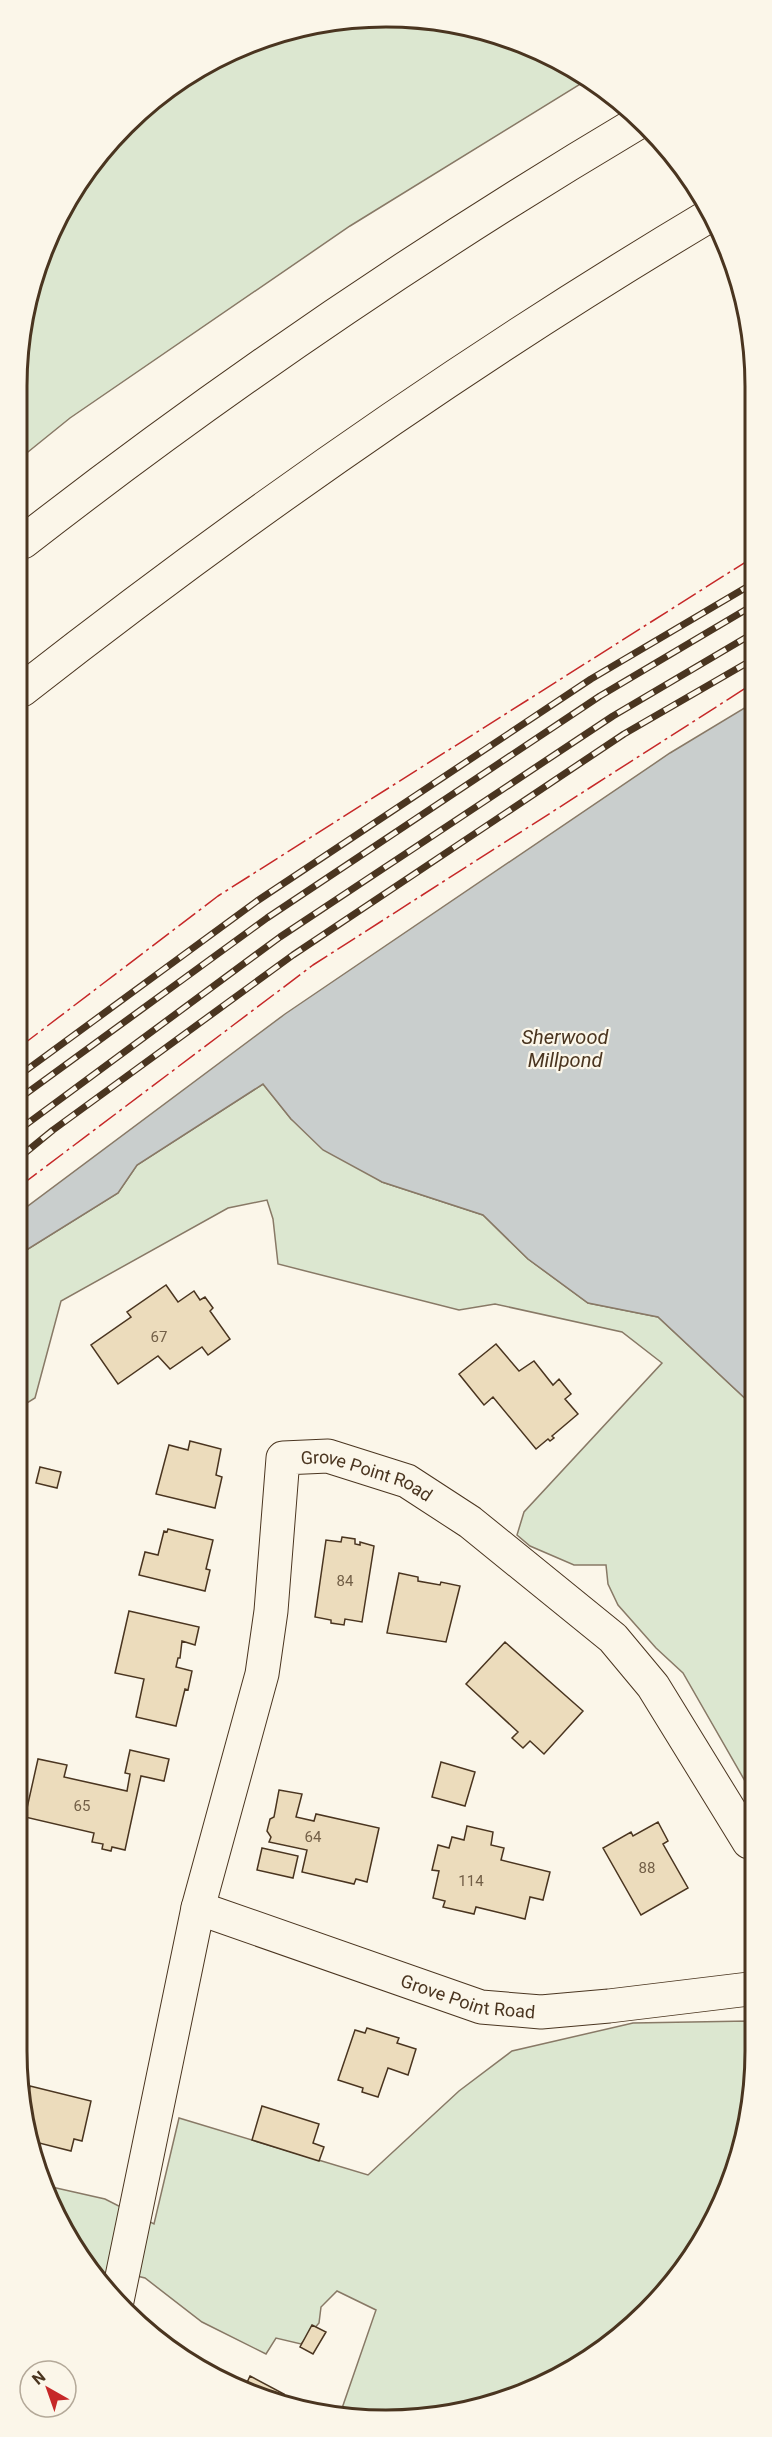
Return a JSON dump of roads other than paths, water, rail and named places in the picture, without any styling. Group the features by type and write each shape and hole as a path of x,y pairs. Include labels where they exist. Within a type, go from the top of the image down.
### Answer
{"main road":[{"path":"27,539 160,440 381,286 522,194 633,126"},
{"path":"27,686 85,640 311,474 542,320 704,219"},
{"name":"Grove Point Road","path":"119,2291 198,1908 262,1674 271,1611 283,1458 328,1456 408,1481 470,1522 613,1638 653,1686 745,1836"},
{"name":"Grove Point Road","path":"198,1908 482,2007 541,2012 609,2007 745,1990"}],"water":[{"name":"Sherwood Millpond","path":"745,708 745,1398 658,1317 588,1303 528,1259 483,1215 382,1182 323,1150 291,1119 263,1084 137,1165 118,1193 27,1250 27,1207 285,1014 670,753"}],"railway":[{"path":"27,1070 257,901 591,679 745,588"},
{"path":"27,1093 267,918 600,696 745,610"},
{"path":"27,1124 280,937 613,716 745,638"},
{"path":"27,1151 293,955 624,734 745,664"}]}
